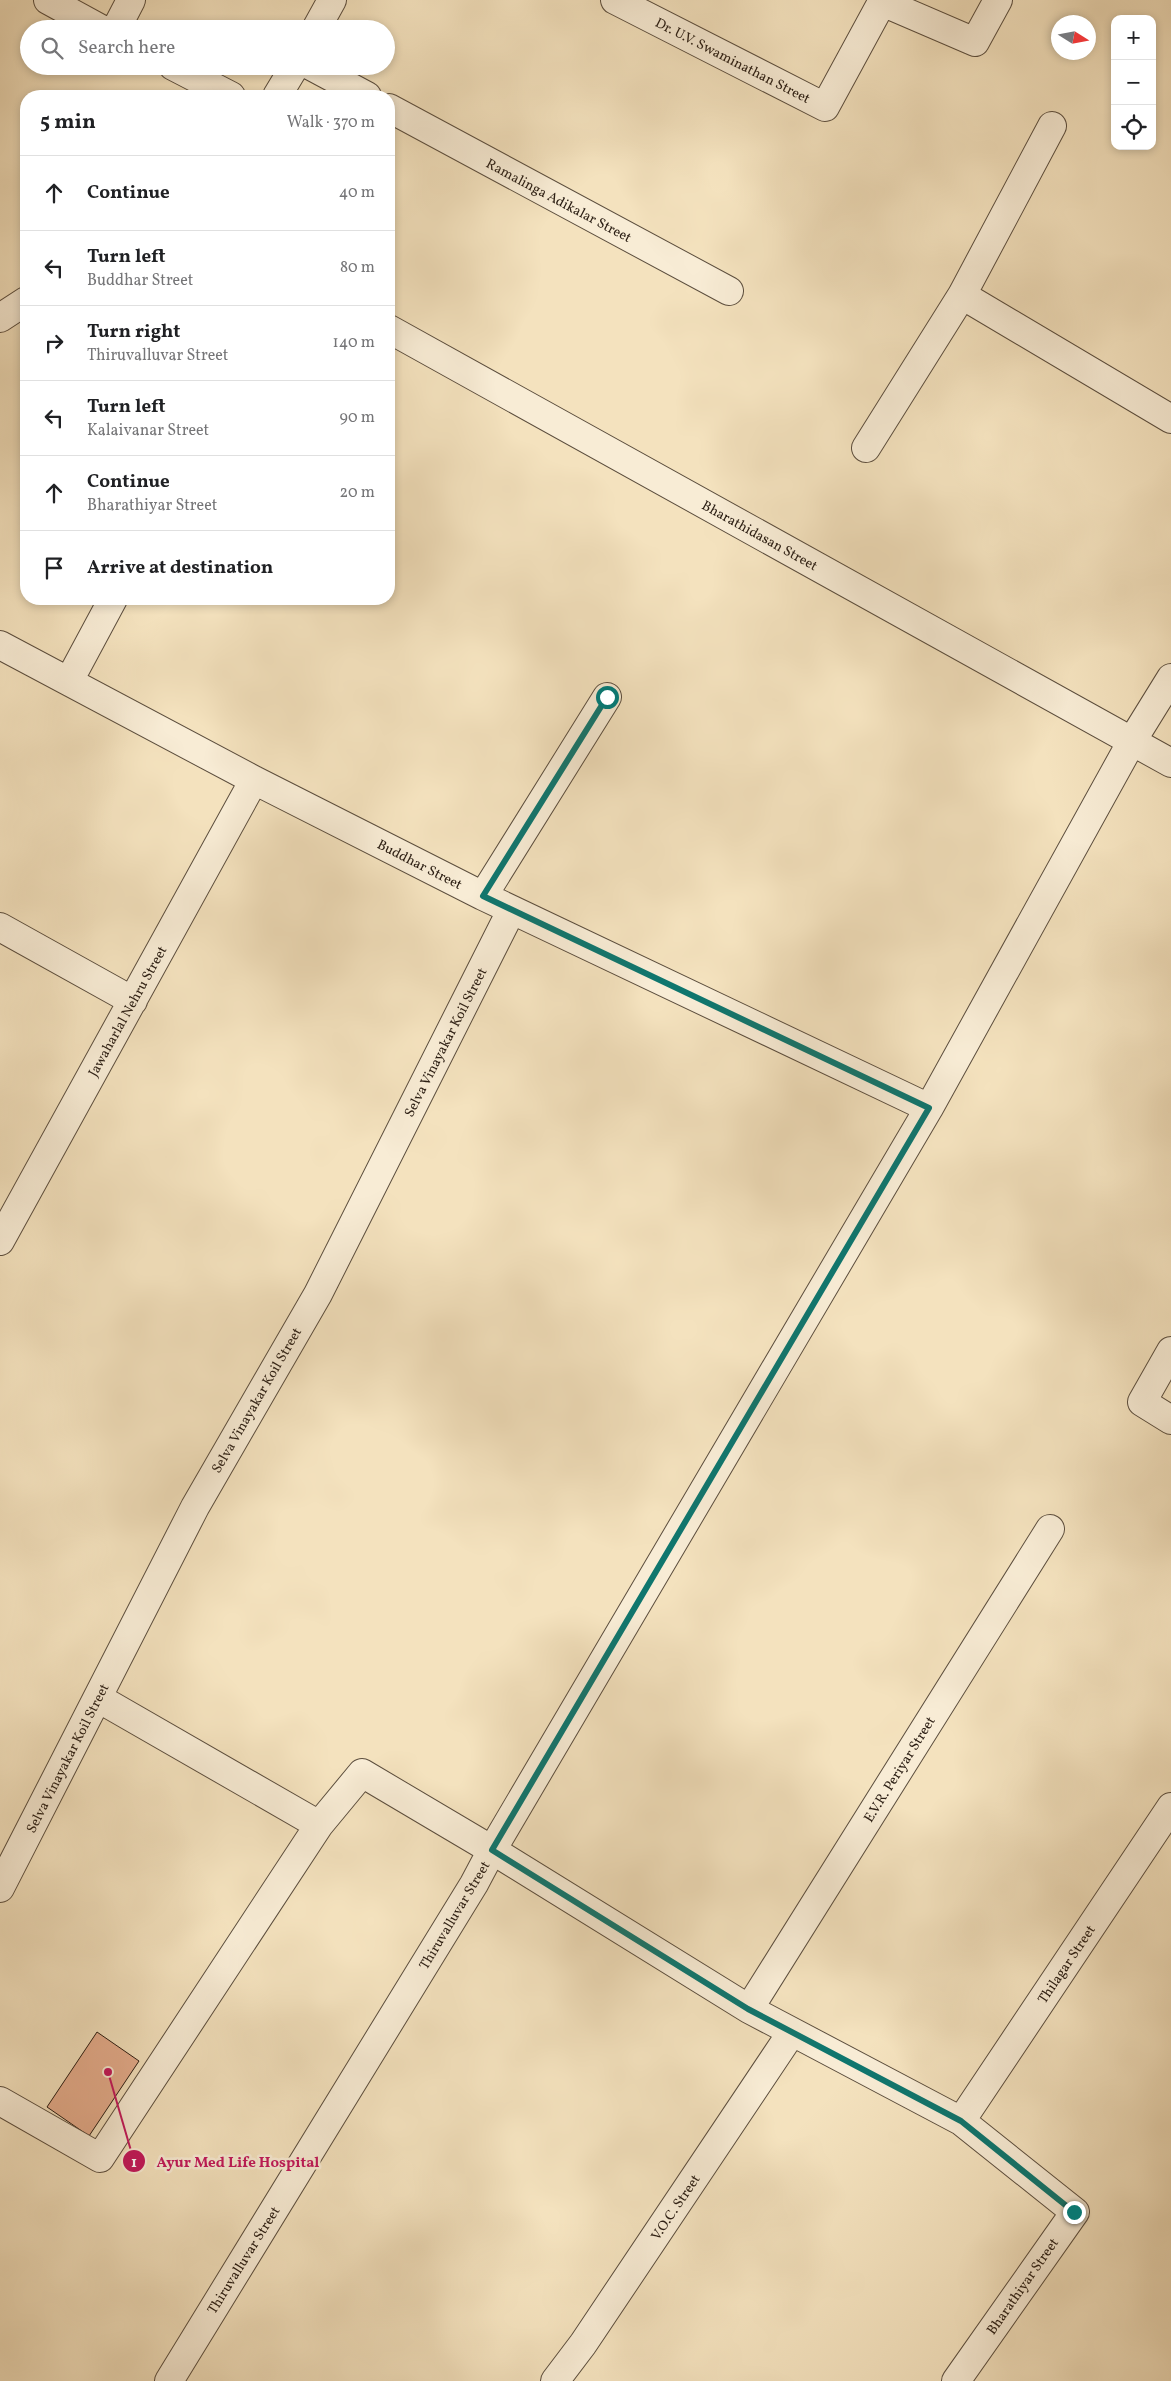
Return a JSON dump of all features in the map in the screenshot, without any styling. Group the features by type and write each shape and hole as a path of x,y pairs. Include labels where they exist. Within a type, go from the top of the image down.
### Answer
{"street":[{"path":"48,0 85,20"},
{"path":"121,20 131,0"},
{"path":"321,20 332,0"},
{"name":"Dr. U.V. Swaminathan Street","path":"615,0 825,107 882,2 974,42 998,0"},
{"path":"190,75 219,90"},
{"path":"280,90 289,75"},
{"path":"328,75 356,90"},
{"name":"Ramalinga Adikalar Street","path":"395,111 729,291"},
{"path":"866,448 962,295 1052,126"},
{"path":"962,295 1171,419"},
{"path":"0,318 20,305"},
{"name":"Bharathidasan Street","path":"395,332 1171,763"},
{"path":"69,681 110,605"},
{"name":"Buddhar Street","path":"0,644 254,780 512,911 929,1108"},
{"name":"Thiruvalluvar Street","path":"169,2381 474,1884 492,1850 929,1108 1132,741 1171,678"},
{"path":"483,896 607,697"},
{"name":"Jawaharlal Nehru Street","path":"0,1242 254,780"},
{"name":"Selva Vinayakar Koil Street","path":"0,1888 196,1507 318,1294 512,911"},
{"path":"0,927 132,1001"},
{"path":"1171,1351 1142,1402 1171,1420"},
{"name":"E.V.R. Periyar Street","path":"748,2009 1050,1529"},
{"path":"98,1698 320,1825"},
{"path":"0,2101 100,2158 320,1825 362,1773 492,1850 748,2009 961,2121"},
{"name":"Thilagar Street","path":"961,2121 1171,1807"},
{"name":"V.O.C. Street","path":"555,2381 583,2344 792,2032"},
{"name":"Bharathiyar Street","path":"956,2381 1074,2212 961,2121"}],"building":[{"path":"97,2032 139,2061 89,2136 47,2107"}],"place":[{"name":"Ayur Med Life Hospital","path":"108,2072"}],"route":[{"path":"607,697 483,896 929,1108 492,1850 748,2009 961,2121 1074,2212"}]}
